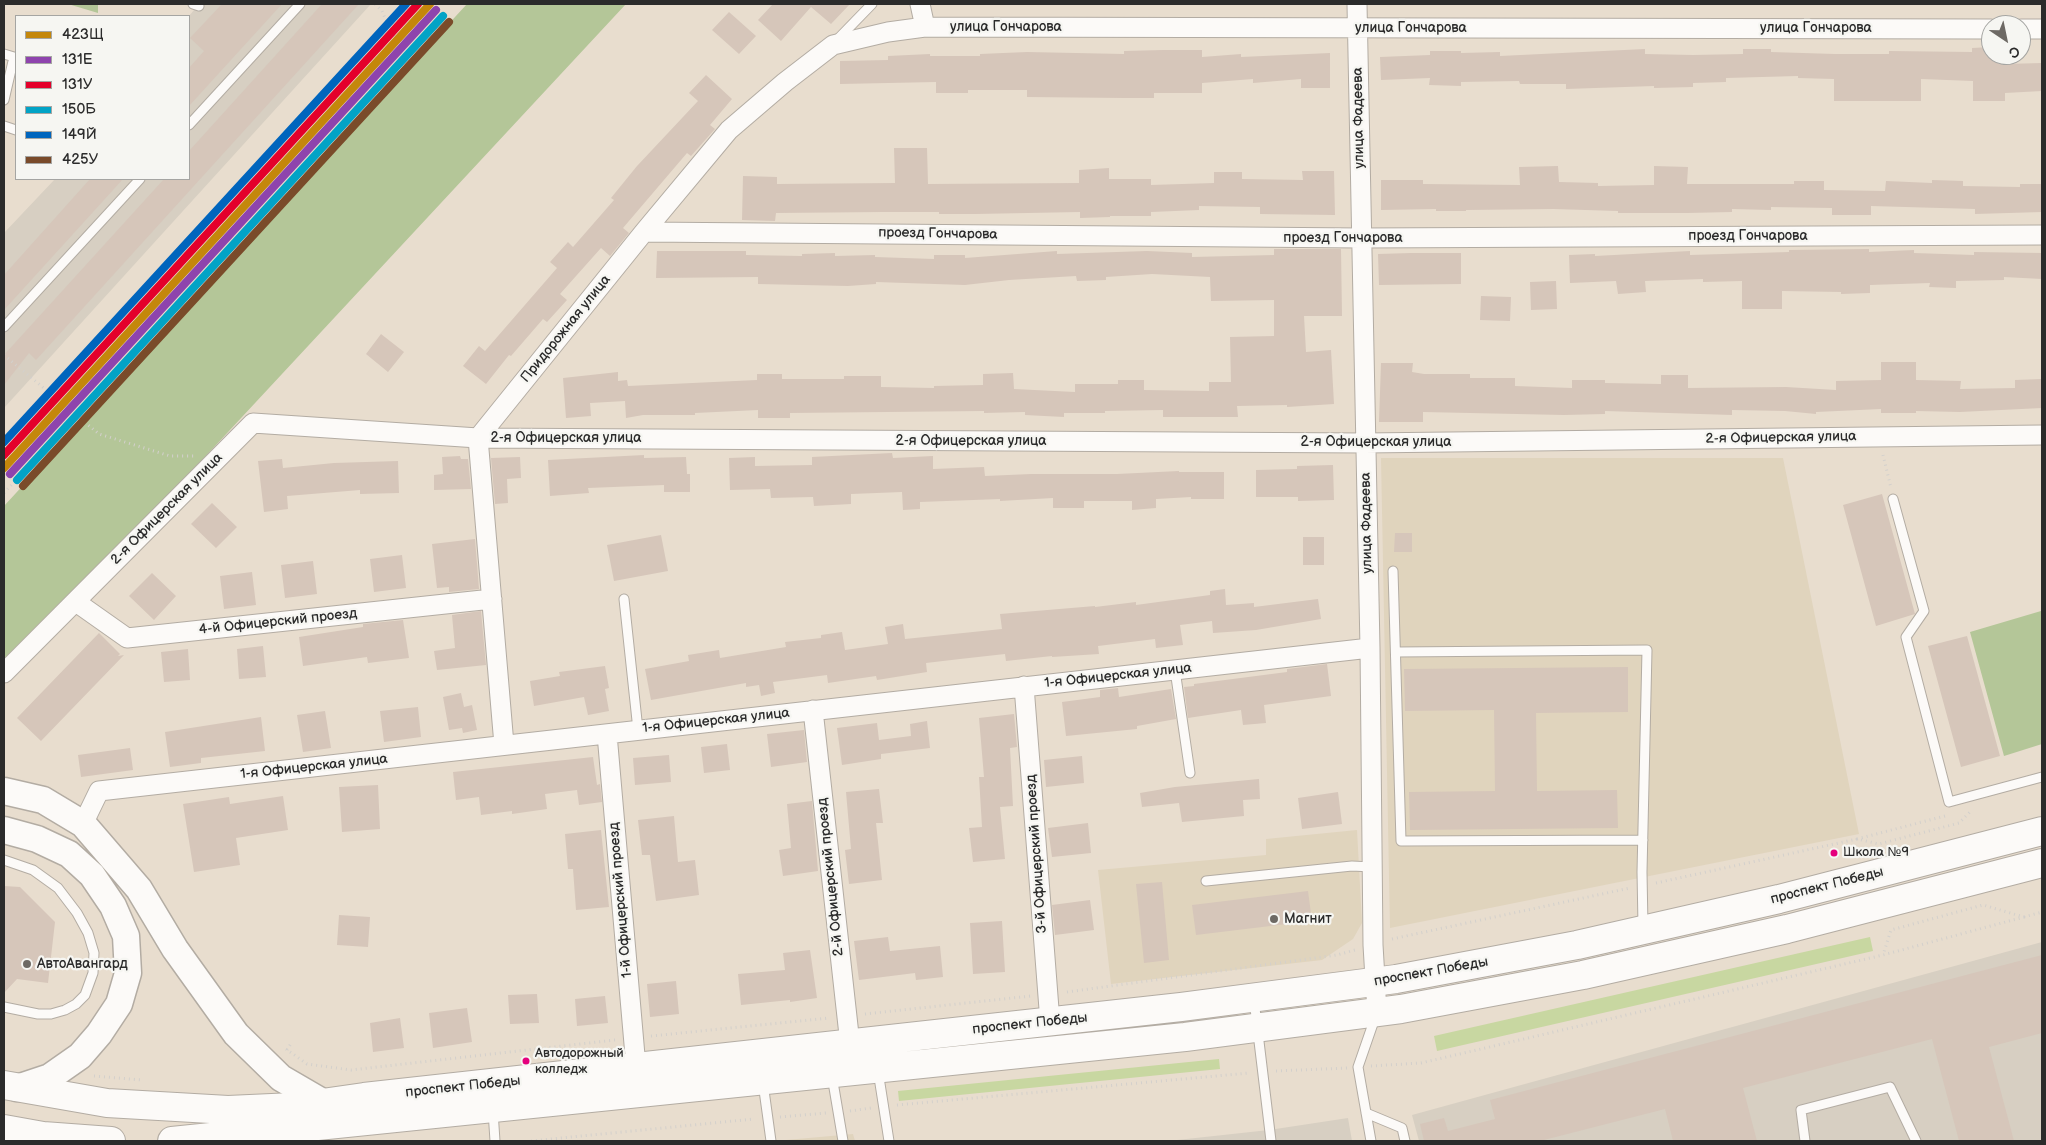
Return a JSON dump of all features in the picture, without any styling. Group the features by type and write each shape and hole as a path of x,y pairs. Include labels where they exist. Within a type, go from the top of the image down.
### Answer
{"main road":[{"path":"4,791 43,800 83,824 139,889 176,949 236,1034 281,1078 324,1103"},
{"path":"4,830 38,839 69,854 92,875 113,906 126,936 128,973 119,1004 99,1034 80,1056 50,1077 10,1087"},
{"name":"проспект Победы","path":"172,1141 247,1137 492,1108 831,1074 870,1053 1050,1022 1375,982 1577,945 1779,899 2042,831"},
{"name":"проспект Победы","path":"10,1087 107,1103 228,1110 294,1107 636,1067 1257,1028 1377,1012 1603,971 1787,929 2042,863"},
{"path":"4,1129 43,1136 111,1141"}],"street":[{"path":"920,4 925,27"},
{"name":"улица Фадеева","path":"1357,4 1370,648 1373,945 1377,1012"},
{"name":"улица Гончарова","path":"833,45 888,32 925,27 1981,29"},
{"name":"Придорожная улица","path":"478,438 729,130 785,82 833,45"},
{"name":"проезд Гончарова","path":"644,232 1361,238 2042,235"},
{"name":"2-я Офицерская улица","path":"4,673 253,423 478,438 1365,443 2042,435"},
{"path":"478,438 504,745"},
{"name":"4-й Офицерский проезд","path":"76,602 127,638 492,599"},
{"name":"1-я Офицерская улица","path":"83,824 99,791 1370,648"},
{"name":"3-й Офицерский проезд","path":"1024,686 1050,1022"},
{"name":"2-й Офицерский проезд","path":"813,710 847,1016 870,1053"},
{"name":"1-й Офицерский проезд","path":"607,734 636,1067"}],"lane":[{"path":"190,124 300,4"},
{"name":"Придорожная улица","path":"833,45 872,4"},
{"path":"4,54 14,57 4,100"},
{"path":"4,327 139,180"},
{"path":"1893,499 1924,611 1906,637 1949,802 2042,777"},
{"path":"1393,571 1401,841 1642,840"},
{"path":"624,599 638,730"},
{"path":"1396,652 1647,650 1642,840 1643,930"},
{"path":"1175,670 1190,773"},
{"path":"4,860 33,870 58,888 77,913 88,933 94,953 93,973 85,995 76,1004 51,1014 38,1014 4,1008"},
{"path":"1206,881 1352,866 1372,867"},
{"path":"1253,998 1270,1141"},
{"path":"1371,1141 1358,1067 1377,1012"},
{"path":"870,1053 884,1106 889,1141"},
{"path":"831,1074 843,1141"},
{"path":"762,1081 771,1141"},
{"path":"1804,1141 1801,1110 1890,1087 1916,1141"},
{"path":"492,1108 495,1141"},
{"path":"1366,1113 1402,1128 1405,1141"}],"path":[{"path":"4,494 409,54 390,30 382,11 375,4"},
{"path":"390,30 413,4"},
{"path":"4,355 98,434 170,456 220,456"},
{"path":"1879,437 1893,499"},
{"path":"1857,839 1879,844 1959,823 1974,808 1965,810"},
{"path":"351,1070 1048,994 1337,955 1404,936 1857,839 1947,815"},
{"path":"1883,955 1892,930 1982,905 2024,917"},
{"path":"531,1141 884,1106 1262,1072 1421,1064 1883,955 2042,912"},
{"path":"287,1050 292,1042"},
{"path":"281,1078 307,1064"},
{"path":"61,1069 81,1074 148,1081"}],"shaded area":[{"path":"199,4 371,4 4,408 4,233 54,180 190,180 190,15"},
{"name":"Школа №9","path":"1381,458 1783,458 1859,834 1390,928"},
{"path":"1357,830 1362,923 1353,939 1322,960 1111,984 1098,870 1266,855 1266,839"},
{"path":"2042,942 2042,1141 1419,1141 1412,1115"},
{"path":"1348,1118 1352,1141 1168,1141 1269,1130"},
{"path":"853,1134 855,1141 775,1141"}],"green space":[{"path":"68,4 98,4 98,13"},
{"path":"467,4 626,4 4,673 4,506"},
{"path":"2041,611 2042,744 2004,756 1970,632"},
{"path":"1870,937 1873,951 1437,1051 1434,1036"},
{"path":"1219,1059 1220,1069 899,1101 898,1091"}],"building":[{"path":"222,4 282,4 190,105 190,67 204,51 190,38"},
{"path":"322,4 359,4 36,360 29,353 4,385 4,355 163,180 190,180 190,150"},
{"path":"773,4 850,4 831,24 811,7 781,41 758,20"},
{"path":"729,12 756,36 739,54 712,30"},
{"path":"1972,48 1981,48 1981,65 2031,65 2031,63 2042,63 2042,91 2005,93 2005,101 1973,101 1973,81 1921,79 1921,101 1834,101 1834,79 1798,78 1798,76 1726,78 1726,82 1693,83 1693,87 1654,88 1654,86 1566,89 1566,84 1520,84 1519,81 1461,82 1461,86 1429,85 1430,78 1381,80 1380,57 1430,55 1430,51 1461,51 1461,53 1500,52 1500,56 1645,49 1645,54 1693,55 1743,54 1743,49 1771,49 1771,52 1889,54 1889,51 1972,52"},
{"path":"1202,50 1202,57 1241,54 1241,57 1330,53 1330,88 1301,88 1301,79 1253,83 1253,79 1202,83 1202,93 1154,93 1154,98 1124,98 1027,97 1027,90 968,90 968,93 936,93 936,82 840,84 840,61 888,60 888,56 930,54 930,56 980,56 980,54 1027,52 1124,54 1124,51"},
{"path":"706,75 732,99 710,125 715,129 691,156 687,153 623,228 629,233 610,256 601,248 560,294 567,300 547,322 543,319 511,356 509,355 486,384 463,366 479,346 485,351 557,268 550,262 568,242 573,247 614,200 611,198 637,166 698,101 689,93"},
{"path":"894,148 927,148 928,184 1079,183 1079,170 1109,168 1109,179 1151,179 1151,185 1214,183 1214,172 1242,172 1242,179 1303,180 1302,171 1334,171 1335,215 1260,214 1260,207 1199,206 1199,210 1151,212 1151,216 1080,218 1080,212 975,214 939,214 939,212 776,213 775,221 742,220 743,176 777,177 777,184 895,183"},
{"path":"1558,166 1559,182 1598,183 1598,186 1654,185 1654,166 1688,167 1687,184 1794,184 1794,181 1824,181 1824,190 1885,191 1886,181 1932,183 1932,180 1963,181 1963,186 2020,187 2020,184 2042,184 2042,212 1975,214 1975,209 1871,206 1871,215 1832,215 1832,208 1771,207 1771,210 1732,209 1732,212 1687,213 1618,213 1618,211 1553,209 1381,210 1381,180 1423,180 1423,184 1520,185 1519,167"},
{"path":"89,180 122,180 4,310 4,275"},
{"path":"1274,249 1341,249 1342,316 1304,316 1306,352 1331,350 1334,404 1287,407 1287,405 1237,406 1238,417 1163,417 1163,410 1064,413 1064,417 1025,415 1025,412 984,413 984,411 790,413 790,418 758,418 758,410 695,413 695,415 643,415 626,418 625,401 590,403 591,416 566,418 563,378 618,372 618,381 627,380 628,386 757,380 757,374 782,374 782,379 844,379 844,376 881,376 881,387 934,388 934,386 983,385 983,374 1013,373 1014,389 1075,392 1075,384 1118,384 1118,380 1144,380 1144,390 1209,391 1209,382 1231,382 1230,337 1274,336 1274,300 1211,301 1210,277 1152,274 1106,277 1106,280 1077,281 1076,276 965,285 876,282 876,284 848,286 758,284 758,277 656,278 657,251 746,251 746,255 802,256 802,254 835,253 835,256 875,255 875,257 934,259 934,255 965,255 965,258 1057,251 1057,254 1147,251 1192,253 1192,257 1274,255"},
{"path":"1869,249 1869,252 1914,250 1914,253 1974,255 1974,252 2042,253 2042,279 2004,277 2004,280 1956,281 1956,288 1929,287 1930,283 1870,285 1870,293 1841,294 1841,292 1782,291 1782,309 1742,309 1742,281 1703,282 1703,279 1645,281 1646,292 1618,294 1616,281 1570,283 1569,255 1595,254 1595,256 1690,251 1690,255 1789,252 1789,250"},
{"path":"1461,253 1461,284 1379,285 1378,254"},
{"path":"1556,281 1557,309 1531,310 1530,282"},
{"path":"1481,296 1511,297 1510,321 1480,320"},
{"path":"381,334 404,352 388,372 366,354"},
{"path":"1881,362 1916,362 1916,380 1961,381 1960,389 2015,388 2015,380 2042,379 2042,408 1960,412 1916,411 1916,413 1881,413 1881,409 1816,412 1816,414 1785,411 1732,410 1732,415 1605,411 1605,414 1564,415 1423,412 1423,422 1379,422 1381,363 1413,363 1412,372 1424,374 1470,374 1470,378 1515,378 1515,386 1572,388 1572,380 1605,380 1605,383 1661,384 1661,375 1688,375 1688,388 1786,387 1836,390 1836,381 1881,380"},
{"path":"892,453 893,458 933,456 933,469 984,467 985,476 1179,471 1224,472 1224,499 1191,499 1191,497 1156,499 1156,508 1132,510 1132,501 1084,501 1084,508 1053,508 1053,498 920,502 920,509 903,510 902,492 851,494 851,504 814,506 813,497 771,498 770,489 730,490 729,458 755,457 755,466 812,465 812,457"},
{"path":"644,455 644,458 686,457 687,474 690,474 690,492 664,492 664,485 588,488 589,493 550,496 548,460"},
{"path":"460,456 461,459 468,459 471,489 434,490 434,475 443,474 442,457"},
{"path":"520,457 521,478 507,479 508,503 495,504 491,458"},
{"path":"282,459 283,468 334,463 398,461 399,493 360,494 360,490 287,496 288,509 264,512 258,461"},
{"path":"1333,465 1334,500 1298,501 1298,497 1256,497 1256,470 1297,469 1297,466"},
{"path":"1882,494 1915,614 1876,626 1843,505"},
{"path":"212,503 237,527 216,548 191,524"},
{"path":"1395,533 1412,533 1412,552 1394,552"},
{"path":"661,535 668,571 614,581 607,545"},
{"path":"1303,537 1324,537 1324,565 1303,565"},
{"path":"475,539 479,589 449,592 449,587 437,588 432,544"},
{"path":"402,555 406,588 374,592 370,559"},
{"path":"313,561 317,594 285,598 281,565"},
{"path":"252,572 256,605 224,609 220,576"},
{"path":"152,573 176,596 154,620 129,596"},
{"path":"1225,589 1226,605 1254,603 1254,607 1318,599 1321,619 1256,630 1213,633 1212,621 1180,625 1183,645 1156,648 1155,639 1098,646 1099,654 1052,656 1006,661 1005,654 926,663 927,672 877,680 876,676 828,683 827,675 773,682 775,693 761,696 759,685 746,687 746,683 651,700 645,669 689,661 688,655 719,650 720,658 786,647 785,642 821,638 821,635 842,632 845,650 888,644 885,627 903,624 905,639 1002,629 1000,614 1136,602 1136,605 1210,595 1210,591"},
{"path":"481,611 486,665 437,670 434,651 455,648 452,615"},
{"path":"403,620 409,658 368,663 367,657 303,666 299,637 363,627 363,624"},
{"path":"99,633 120,654 118,656 124,655 41,741 17,718"},
{"path":"1967,636 2000,756 1961,767 1928,646"},
{"path":"263,646 266,677 239,679 237,649"},
{"path":"188,649 190,680 164,682 161,652"},
{"path":"1327,664 1331,696 1264,705 1266,723 1243,725 1241,710 1188,718 1184,687 1194,686 1194,684 1287,672 1287,669"},
{"path":"605,666 609,688 605,689 609,711 588,715 584,697 534,706 530,681 560,676 559,672"},
{"path":"1628,667 1628,712 1536,713 1537,791 1617,790 1618,828 1410,830 1409,792 1495,791 1494,710 1405,711 1404,669"},
{"path":"1118,688 1119,697 1171,689 1176,719 1137,726 1137,729 1066,736 1062,702 1100,697 1100,690"},
{"path":"461,693 464,707 472,705 477,730 463,733 462,728 449,730 443,697"},
{"path":"418,707 421,737 384,742 380,711"},
{"path":"325,711 331,748 303,752 297,715"},
{"path":"1014,714 1017,747 1010,748 1013,806 1000,807 1005,859 973,862 969,828 982,827 979,777 984,777 979,718"},
{"path":"261,717 265,751 201,758 201,763 170,767 165,732"},
{"path":"927,721 930,748 881,754 881,759 842,765 837,728 877,723 879,740 911,736 910,724"},
{"path":"804,730 807,762 771,767 767,734"},
{"path":"727,744 730,770 704,773 701,747"},
{"path":"130,748 133,770 81,777 78,755"},
{"path":"669,755 671,782 635,785 633,758"},
{"path":"1082,756 1084,783 1046,787 1044,760"},
{"path":"593,757 597,785 600,784 602,802 579,805 577,790 545,794 547,809 512,814 512,811 481,815 479,797 456,800 453,772"},
{"path":"1259,779 1260,799 1243,800 1244,816 1182,822 1179,803 1142,807 1140,793 1175,787"},
{"path":"378,785 380,829 342,832 339,787"},
{"path":"879,789 883,823 876,823 882,880 849,884 845,850 851,849 846,792"},
{"path":"1338,792 1342,824 1302,829 1298,798"},
{"path":"283,796 288,830 236,838 240,865 194,872 183,804 229,797 230,804"},
{"path":"812,801 818,871 783,876 779,850 791,848 787,804"},
{"path":"674,816 678,862 695,860 699,895 656,901 650,855 642,855 638,820"},
{"path":"1088,823 1091,853 1052,857 1048,828"},
{"path":"601,830 609,907 576,910 573,869 568,869 565,834"},
{"path":"1162,882 1169,960 1144,963 1136,884"},
{"path":"4,886 20,887 55,922 48,983 17,979 4,993"},
{"path":"1308,891 1312,921 1196,935 1192,905"},
{"path":"1090,900 1094,930 1055,935 1052,905"},
{"path":"339,915 370,917 368,947 337,945"},
{"path":"1002,921 1005,972 973,974 970,923"},
{"path":"888,937 890,951 940,946 943,977 916,980 915,973 859,980 854,941"},
{"path":"810,950 817,998 790,1002 790,1000 741,1005 738,974 785,970 783,953"},
{"path":"2042,955 2042,1033 1989,1047 2014,1141 1959,1141 1932,1039 1743,1088 1757,1141 1673,1141 1665,1109 1540,1141 1424,1141 1420,1124 1444,1118 1448,1131 1495,1119 1490,1100"},
{"path":"676,981 679,1014 650,1017 647,984"},
{"path":"537,994 539,1023 510,1024 508,995"},
{"path":"605,996 608,1023 577,1026 575,999"},
{"path":"467,1008 472,1042 433,1048 429,1013"},
{"path":"400,1018 404,1048 373,1052 370,1023"}],"transit line":[{"name":"149Й","path":"4,442 406,4"},
{"name":"131У","path":"4,455 418,4"},
{"name":"423Щ","path":"4,468 430,4"},
{"name":"131Е","path":"10,474 436,10"},
{"name":"150Б","path":"17,480 443,16"},
{"name":"425У","path":"23,486 449,22"}],"place":[{"name":"Школа №9","path":"1834,853"},
{"name":"Магнит","path":"1274,919"},
{"name":"АвтоАвангард","path":"27,964"},
{"name":"Автодорожный колледж","path":"526,1061"}]}
